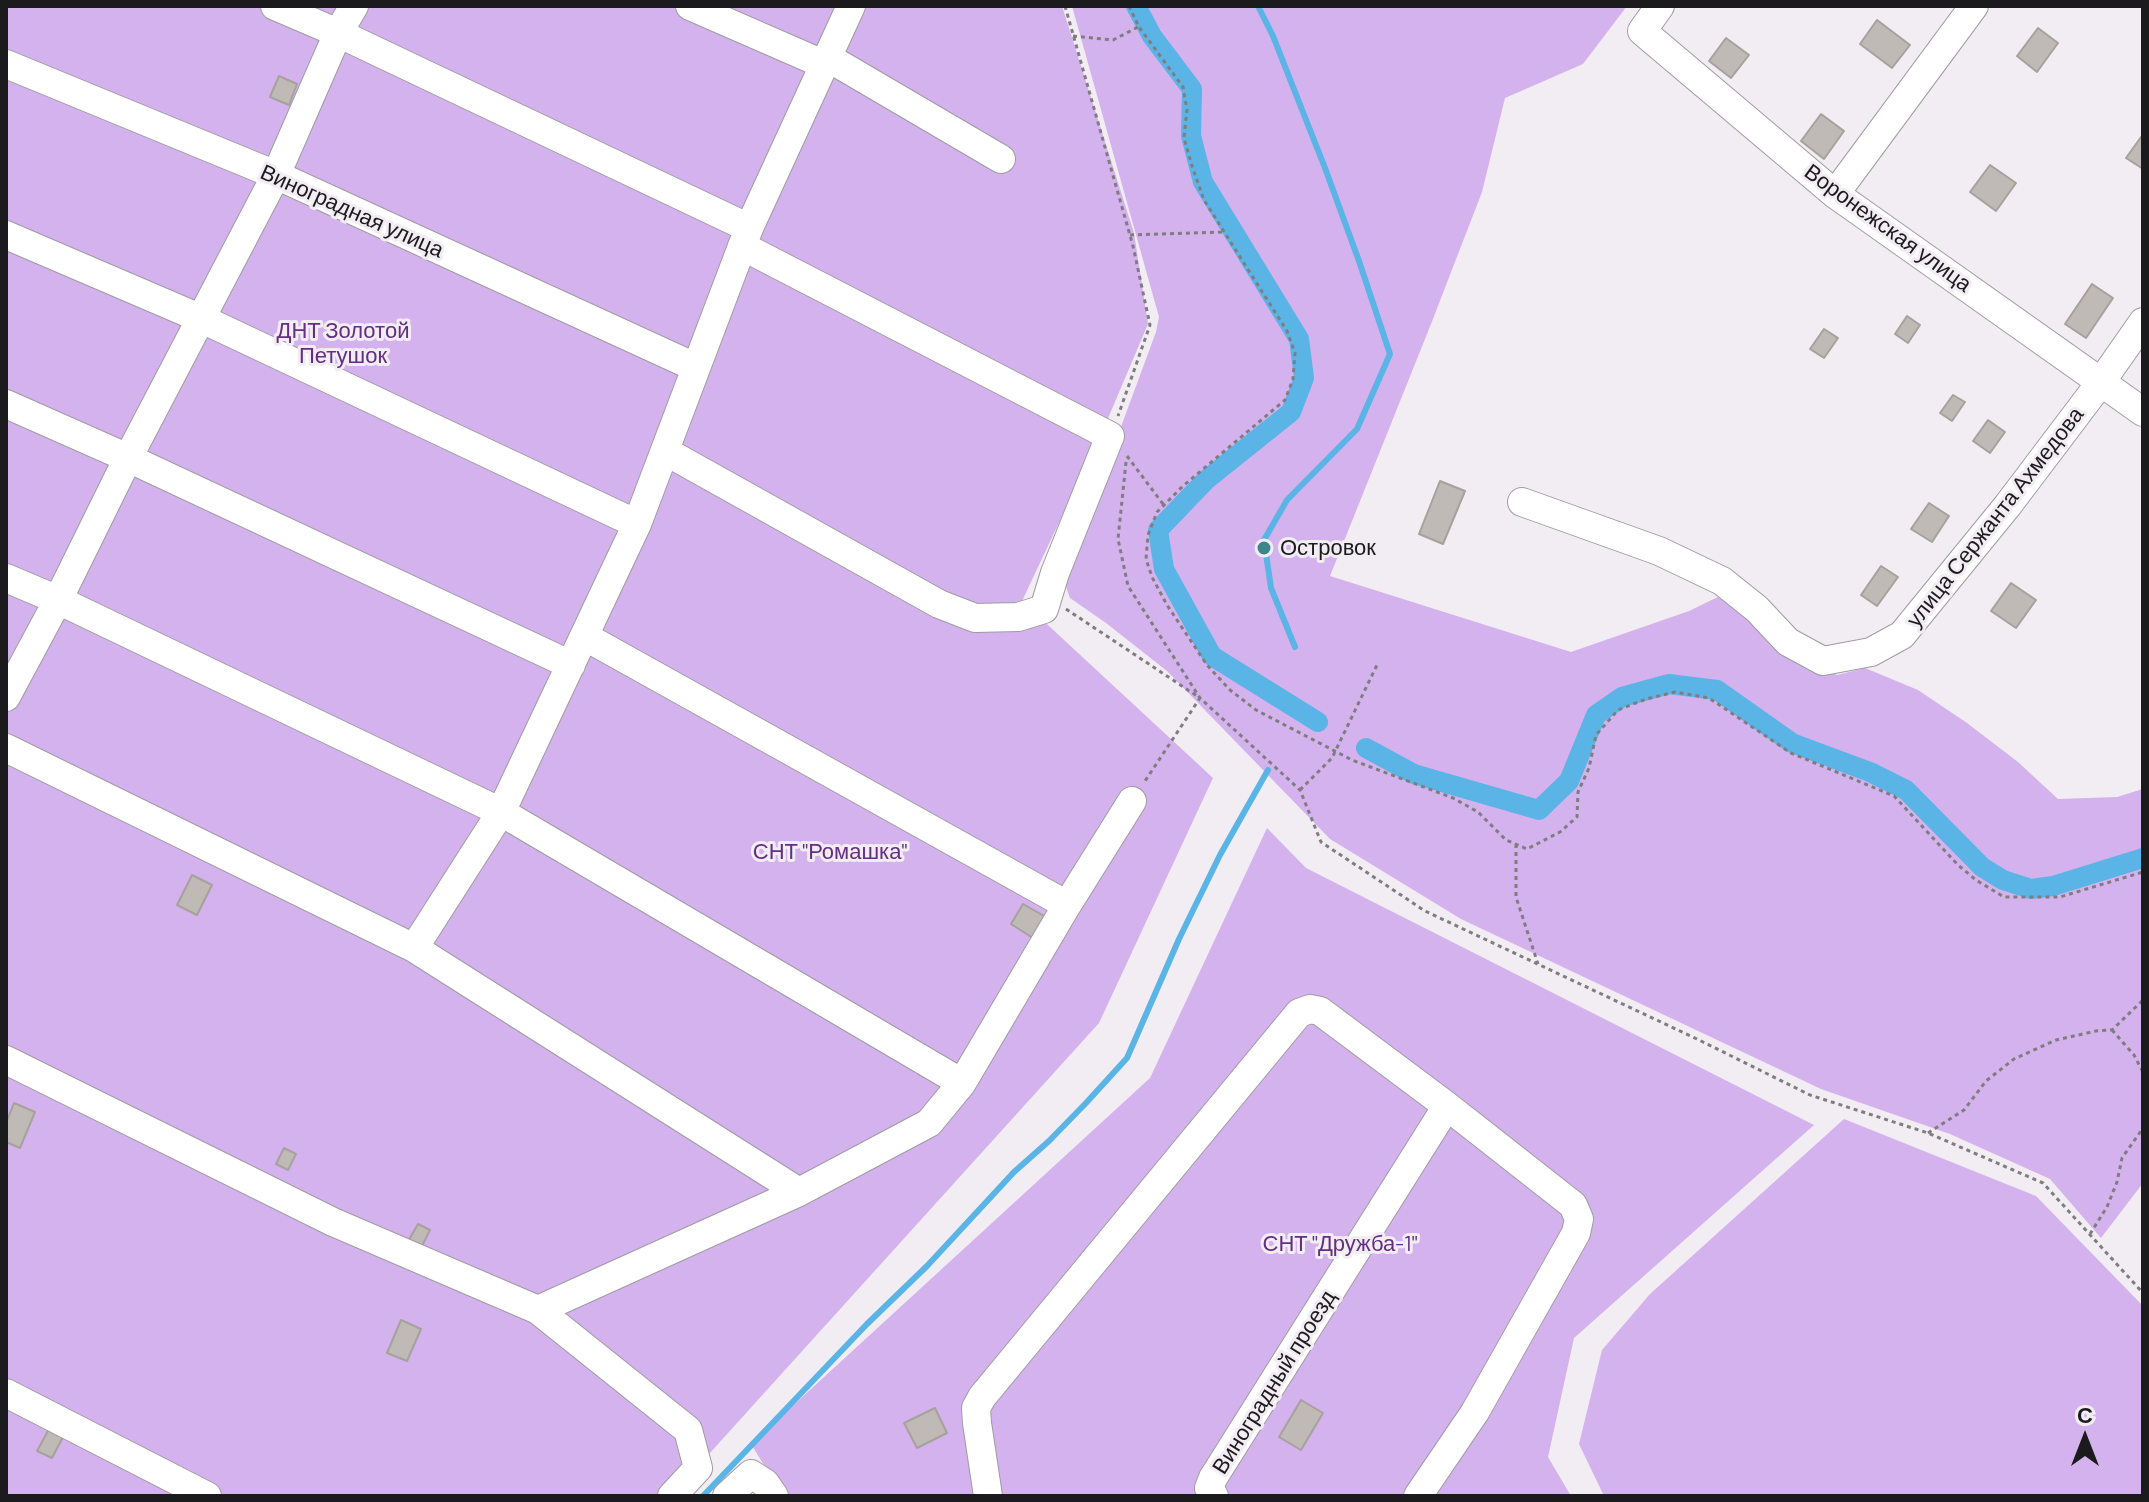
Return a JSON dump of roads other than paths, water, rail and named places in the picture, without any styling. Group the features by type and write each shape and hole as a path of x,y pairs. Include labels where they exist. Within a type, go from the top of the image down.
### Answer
{"street":[{"path":"275,6 338,33 746,237 1110,436 1055,573 1044,609 1018,617 975,618 939,604 665,451"},
{"path":"6,697 276,175 338,33 354,6"},
{"path":"690,6 825,61 1001,159"},
{"path":"414,948 501,812 637,524 746,237 851,6"},
{"name":"Воронежская улица","path":"1660,6 1642,31 1835,194 2143,412"},
{"path":"1835,194 1974,6"},
{"name":"Виноградная улица","path":"6,64 276,175 695,367"},
{"path":"6,235 202,319 637,524"},
{"name":"улица Сержанта Ахмедова","path":"1522,502 1659,551 1722,581 1757,609 1788,642 1823,661 1871,652 1902,635 2008,505 2143,322"},
{"path":"6,404 571,665"},
{"path":"6,578 501,812 962,1083"},
{"path":"584,636 1067,905"},
{"path":"6,748 414,948 799,1192"},
{"path":"538,1310 799,1192 929,1123 962,1083 1132,801"},
{"path":"988,1496 976,1408 982,1397 1299,1013 1310,1009 1320,1011 1447,1106 1573,1205 1579,1219 1576,1233 1475,1412 1418,1496"},
{"path":"6,1060 333,1222 538,1310 688,1430 698,1468 672,1496"},
{"name":"Виноградный проезд","path":"1214,1496 1209,1488 1213,1478 1447,1106"},
{"path":"6,1393 207,1496"},
{"path":"727,1496 751,1474 765,1483 774,1496"}],"waterway":[{"path":"1136,6 1152,36 1192,89 1191,136 1203,182 1299,339 1304,378 1291,412 1206,480 1158,530 1164,569 1212,656 1318,722"},
{"path":"1258,6 1325,168 1390,354 1357,429 1287,500 1264,540 1271,588 1295,647"},
{"path":"1366,748 1414,774 1539,810 1569,781 1596,715 1622,697 1669,684 1717,690 1792,743 1870,772 1906,790 1982,867 2003,880 2031,889 2053,886 2143,858"},
{"path":"703,1496 1127,1058 1220,855 1268,770"}],"place":[{"name":"Островок","path":"1264,548"}],"park label":[{"name":"ДНТ Золотой Петушок","path":"343,344"},
{"name":"СНТ \"Ромашка\"","path":"830,852"},
{"name":"СНТ \"Дружба-1\"","path":"1340,1244"}]}
